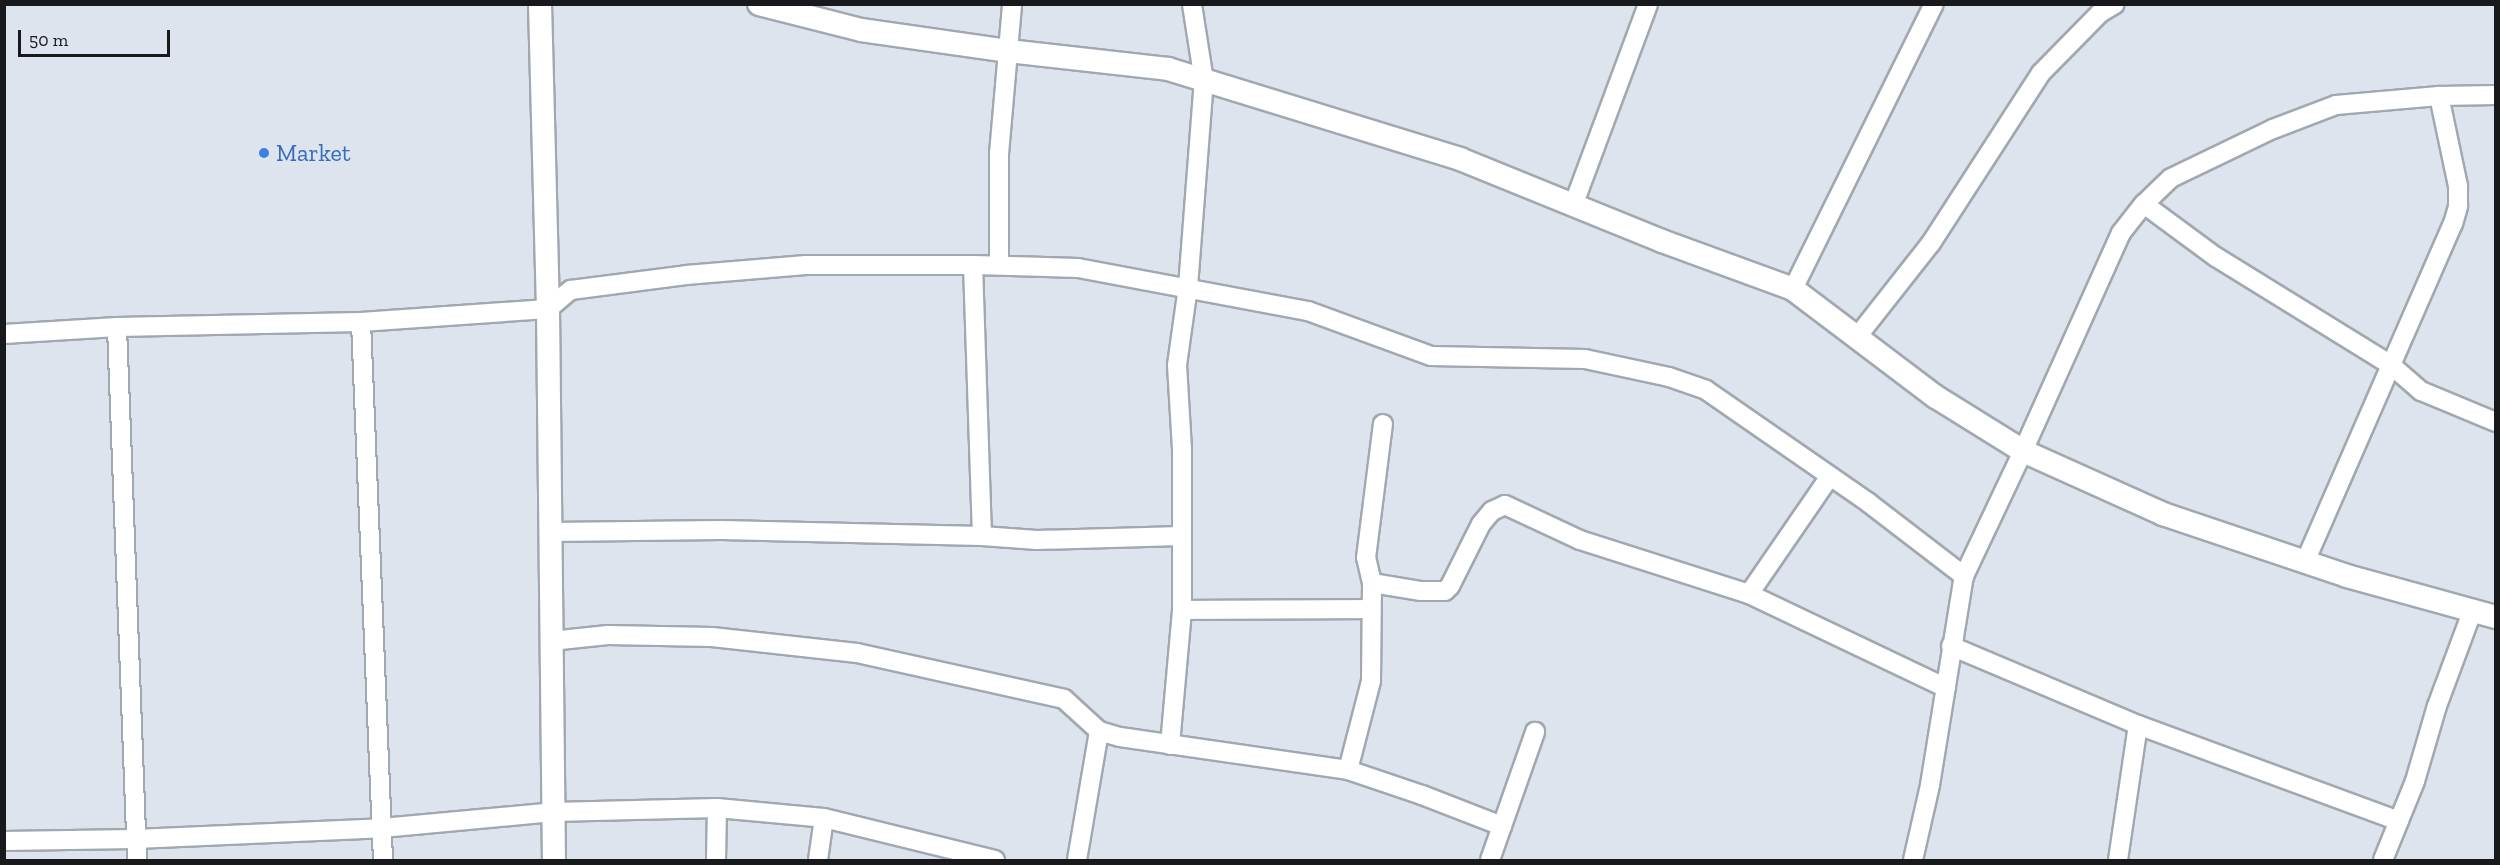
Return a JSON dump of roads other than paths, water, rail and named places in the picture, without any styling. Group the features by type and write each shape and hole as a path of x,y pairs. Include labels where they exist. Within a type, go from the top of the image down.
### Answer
{"street":[{"path":"540,4 548,309 554,861"},
{"path":"759,4 861,30 1008,51 1168,69 1460,159 1573,206 1793,289 1936,397 2023,451 2163,514 2305,562 2496,616"},
{"path":"999,266 999,154 1012,4"},
{"path":"1170,745 1182,610 1182,449 1178,365 1188,287 1204,81 1192,4"},
{"path":"1573,206 1648,4"},
{"path":"1793,289 1934,4"},
{"path":"1857,337 1931,243 2042,73 2100,13 2115,4"},
{"path":"1913,861 1930,785 1964,576 2121,232 2144,204 2171,178 2274,129 2336,105 2439,96 2496,95"},
{"path":"2305,562 2454,225 2458,206 2458,186 2439,96"},
{"path":"2144,204 2216,257 2391,365 2421,391 2496,422"},
{"path":"4,333 117,327 361,322 548,309 571,290 686,275 806,265 973,265 1078,268 1308,311 1431,356 1585,359 1669,377 1706,390 1830,476 1964,576"},
{"path":"973,265 982,536"},
{"path":"361,322 383,861"},
{"path":"117,327 136,861"},
{"path":"1348,770 1371,681 1372,583 1366,558 1383,424"},
{"path":"1749,594 1830,476"},
{"path":"1372,583 1421,591 1445,591 1450,586 1481,524 1492,511 1505,505 1580,540 1749,594 1946,688"},
{"path":"550,532 721,530 982,536 1037,540 1181,536"},
{"path":"1182,610 1370,609"},
{"path":"2383,861 2415,781 2437,706 2473,609"},
{"path":"551,641 608,635 712,637 856,653 1064,699 1100,732 1170,745 1348,770 1502,826"},
{"path":"1951,646 2138,725 2399,821"},
{"path":"2118,861 2138,725"},
{"path":"1077,861 1100,732"},
{"path":"1490,861 1535,732"},
{"path":"4,841 135,839 381,828 554,812 717,808 824,818 995,861"},
{"path":"716,861 717,808"},
{"path":"818,861 824,818"}],"place":[{"name":"Market","path":"264,153"}]}
